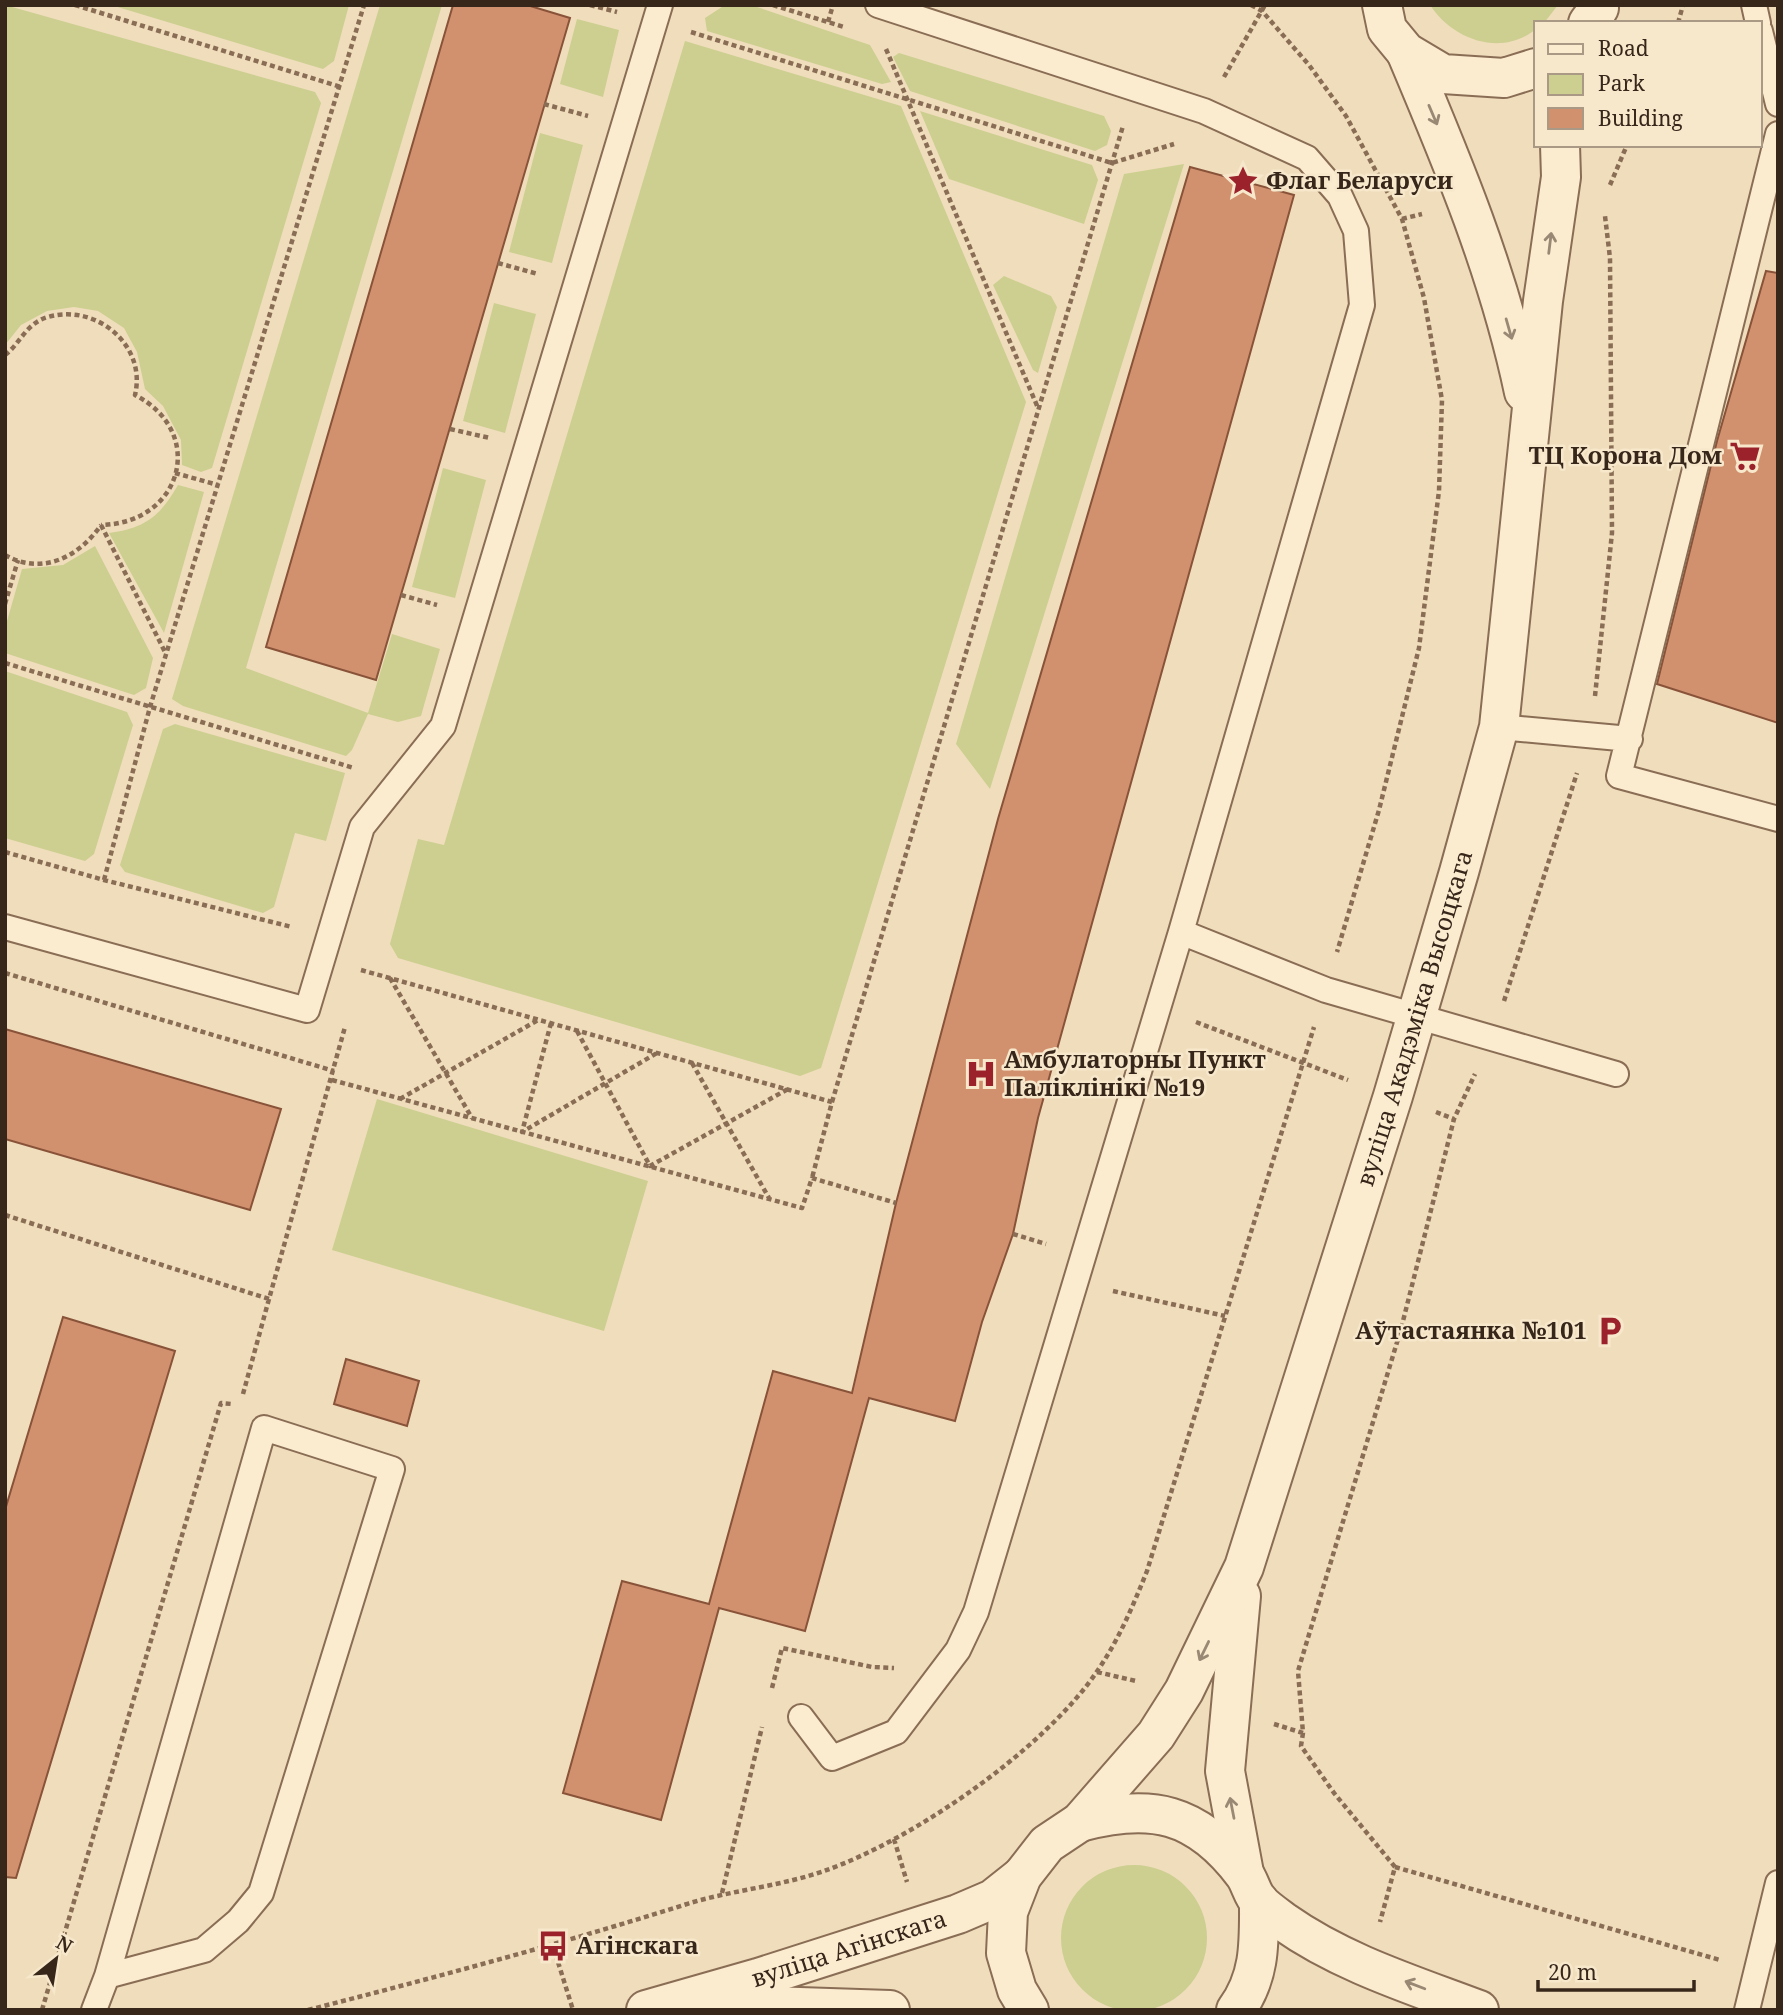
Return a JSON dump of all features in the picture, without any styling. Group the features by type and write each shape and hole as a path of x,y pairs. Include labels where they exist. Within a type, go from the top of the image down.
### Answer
{"street":[{"path":"1353,5 1392,29 1443,74 1504,78 1534,69"},
{"name":"вуліца Акадэміка Высоцкага","path":"1392,29 1469,202 1499,295 1527,408 1526,456"},
{"name":"вуліца Акадэміка Высоцкага","path":"1244,1567 1393,1096 1415,1015 1460,872 1499,727 1550,240 1561,177 1560,147"},
{"path":"1029,2010 1017,1990 1006,1953 1008,1912 1022,1876 1047,1844 1080,1822 1156,1735 1184,1691 1244,1567"},
{"path":"1236,2010 1246,1997 1258,1958 1252,1888 1225,1772 1244,1567"},
{"path":"1080,1822 1118,1812 1156,1813 1176,1819 1219,1845 1252,1888 1286,1923 1368,1967 1479,2010"},
{"name":"вуліца Агінскага","path":"656,2007 758,1978 958,1914 993,1899 1022,1876"},
{"name":"вуліца Агінскага","path":"656,2007 890,2010"}],"lane":[{"path":"5,927 307,1010 362,827 443,726 660,5"},
{"path":"801,1717 832,1758 896,1732 958,1650 976,1612 1181,932 1362,305 1356,231 1340,196 1307,158 1204,111 878,5"},
{"path":"1762,40 1778,104"},
{"path":"1778,134 1619,776 1778,819"},
{"path":"1499,727 1630,739"},
{"path":"1181,932 1326,990 1616,1074"},
{"path":"94,2010 107,1976 264,1428 391,1469 261,1893 238,1921 204,1950 107,1976"},
{"path":"1747,2010 1778,1883"}],"path":[{"path":"75,5 341,87"},
{"path":"104,880 166,654 364,5"},
{"path":"774,5 855,30"},
{"path":"828,22 833,5"},
{"path":"308,2010 553,1946 722,1893 823,1871 894,1839 984,1784 1058,1716 1097,1672 1124,1627 1147,1571 1380,810 1419,648 1439,491 1442,400 1424,298 1402,219 1346,116 1264,8 1251,5"},
{"path":"1204,111 1264,8"},
{"path":"881,38 1038,410"},
{"path":"544,104 593,117"},
{"path":"332,1080 802,1208 1126,114"},
{"path":"1607,191 1626,147"},
{"path":"498,263 546,276"},
{"path":"5,355 27,328 46,317 69,313 91,317 110,327 126,343 135,363 138,385 135,395 150,403 166,419 175,440 178,462 161,502 144,517 123,524 101,525"},
{"path":"450,429 497,440"},
{"path":"175,473 218,485"},
{"path":"101,525 166,654"},
{"path":"5,555 18,560 52,563 73,555 90,541 101,525"},
{"path":"5,604 18,560"},
{"path":"401,595 448,608"},
{"path":"5,663 354,768"},
{"path":"5,852 330,937"},
{"path":"360,969 832,1102"},
{"path":"5,973 334,1071"},
{"path":"389,977 472,1118"},
{"path":"1158,1007 1302,1063"},
{"path":"399,1099 539,1019"},
{"path":"522,1132 551,1023"},
{"path":"576,1030 650,1166"},
{"path":"522,1132 657,1053"},
{"path":"692,1063 769,1198"},
{"path":"650,1166 788,1089"},
{"path":"1454,1119 1401,1329 1298,1671 1303,1733 1301,1746 1334,1793 1395,1867 1756,1971"},
{"path":"811,1178 896,1203"},
{"path":"1013,1234 1054,1246 1045,1275 1225,1316"},
{"path":"41,2010 221,1403 240,1404 269,1298"},
{"path":"769,1699 782,1648 872,1667 905,1668"},
{"path":"1097,1672 1184,1691"},
{"path":"1229,1710 1303,1733"},
{"path":"722,1893 763,1725"},
{"path":"1368,1967 1395,1867"},
{"path":"553,1946 573,2010"}],"green space":[{"path":"5,5 315,92 321,103 212,468 201,472 182,465 181,440 163,406 145,389 137,352 124,328 98,311 74,307 47,311 21,325 5,345"},
{"path":"111,5 349,5 334,61 323,69"},
{"path":"380,5 442,5 246,668 368,713 392,634 440,649 421,716 398,722 368,714 352,750 346,756 183,706 172,699"},
{"path":"725,5 751,5 870,45 891,82 882,84 707,31 705,18"},
{"path":"1430,5 1558,5 1546,21 1534,21 1534,30 1522,38 1508,42 1478,41 1451,27"},
{"path":"577,19 619,30 603,97 560,84"},
{"path":"685,41 901,106 1026,402 821,1068 800,1076 398,958 390,944 418,839 444,845"},
{"path":"899,53 1104,116 1111,131 1107,145 1095,151 910,91 893,57"},
{"path":"920,111 1092,165 1098,180 1084,224 949,179"},
{"path":"540,133 583,145 552,263 509,252"},
{"path":"1184,164 990,789 956,744 1124,174"},
{"path":"1004,276 1051,296 1057,307 1038,373 1033,370 993,285"},
{"path":"494,303 536,314 505,433 463,421"},
{"path":"443,468 486,480 455,598 412,587"},
{"path":"178,485 204,492 164,633 109,533 133,528 151,519 165,505"},
{"path":"95,546 153,658 146,688 134,695 5,653 5,628 22,569 63,565"},
{"path":"5,671 127,712 133,725 94,854 85,861 5,838"},
{"path":"175,724 345,773 326,841 295,833 274,907 263,913 125,872 120,865 163,729"},
{"path":"377,1099 648,1181 604,1331 332,1250"},
{"path":"1134,1865 1162,1870 1186,1886 1202,1910 1207,1938 1202,1966 1186,1990 1162,2006 1134,2011 1106,2006 1082,1990 1066,1966 1061,1938 1066,1910 1082,1886 1106,1870"}],"building":[{"path":"453,5 527,5 570,18 376,680 266,647"},
{"path":"1190,167 1294,195 1038,1118 1013,1234 982,1322 955,1421 869,1398 805,1631 719,1608 661,1820 563,1793 622,1581 709,1604 773,1371 852,1393 896,1203 998,819"},
{"name":"ТЦ Корона Дом","path":"1766,271 1778,273 1778,723 1657,684 1717,441"},
{"path":"5,1029 281,1109 250,1210 5,1139"},
{"path":"63,1317 175,1351 16,1878 5,1877 5,1510"},
{"path":"346,1359 419,1381 407,1426 334,1404"}],"place":[{"name":"Флаг Беларуси","path":"1243,181"},
{"name":"ТЦ Корона Дом","path":"1745,456"},
{"name":"Амбулаторны Пункт Паліклінікі №19","path":"981,1074"},
{"name":"Аўтастаянка №101","path":"1610,1331"},
{"name":"Агінскага","path":"553,1946"}]}
